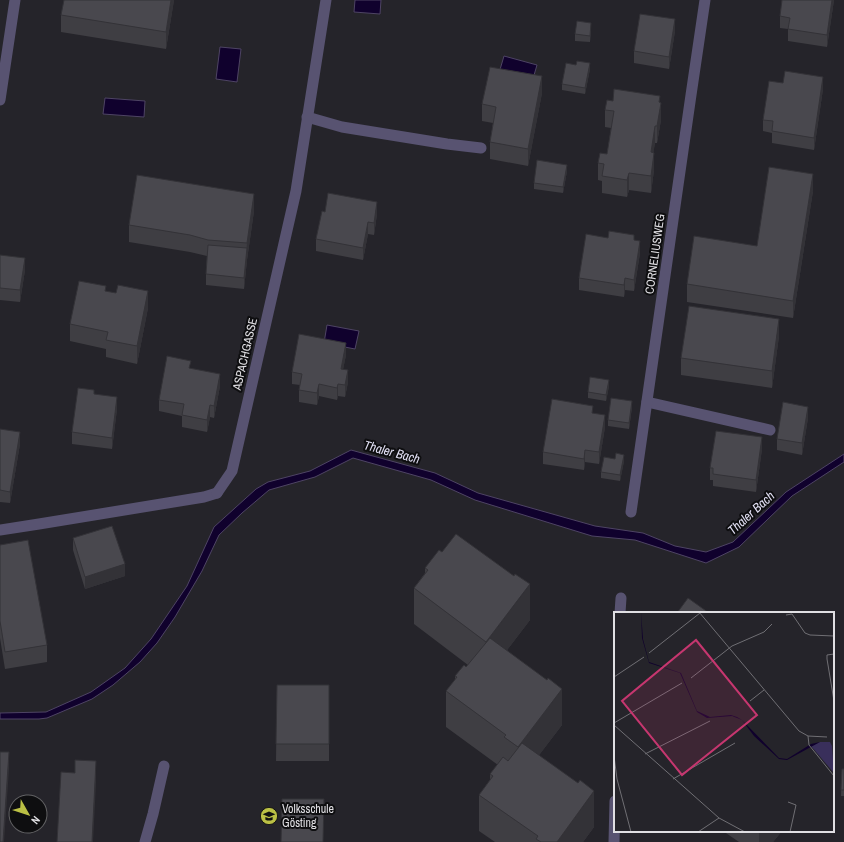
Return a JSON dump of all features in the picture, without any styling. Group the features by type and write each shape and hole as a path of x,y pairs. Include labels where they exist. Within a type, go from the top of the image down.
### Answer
{"street":[{"path":"0,100 15,0"},
{"name":"ASPACHGASSE","path":"0,530 196,498 217,493 232,472 296,191 326,0"},
{"name":"CORNELIUSWEG","path":"631,512 705,0"},
{"path":"307,118 342,127 481,148"},
{"path":"647,402 770,430"},
{"path":"620,612 621,598"},
{"path":"145,842 164,766"},
{"path":"614,832 614,842"}],"shaded area":[{"path":"355,0 381,0 380,14 354,12"},
{"path":"220,47 241,49 237,82 216,79"},
{"path":"504,56 537,65 532,82 499,73"},
{"path":"105,98 145,101 144,117 103,114"},
{"path":"327,325 359,331 355,349 324,343"},
{"name":"Thaler Bach","path":"351,450 435,473 478,493 595,526 643,533 675,546 706,552 733,542 786,492 844,454 844,462 792,496 739,547 706,563 635,540 592,536 475,500 431,480 353,458 315,477 269,490 242,513 219,535 202,571 175,617 157,643 140,662 113,685 92,699 47,718 0,719 0,713 46,712 91,692 125,668 151,639 187,586 214,527 256,489 268,482 310,471"}],"building":[{"path":"64,0 171,0 166,32 61,15"},
{"path":"782,0 832,0 827,35 788,29 790,18 780,16"},
{"path":"640,14 675,19 669,57 634,51"},
{"path":"577,21 591,23 590,36 575,34"},
{"path":"577,61 590,63 585,88 562,84 566,63 576,65"},
{"path":"490,67 542,76 528,149 490,142 496,107 482,104"},
{"path":"785,71 823,77 814,138 772,131 773,121 763,120 769,81 783,83"},
{"path":"614,89 660,96 659,102 661,103 657,126 655,126 651,152 654,153 651,176 629,173 627,180 602,176 604,164 598,163 600,153 607,154 614,111 605,110 607,100 613,101"},
{"path":"537,160 567,165 563,187 534,183"},
{"path":"769,167 813,174 793,301 687,284 694,236 757,246"},
{"path":"137,175 254,194 247,243 208,240 190,235 129,225"},
{"path":"328,193 377,202 374,223 368,222 363,248 316,239 322,211 325,212"},
{"path":"609,231 634,235 634,240 640,241 634,280 625,278 624,285 579,278 586,234 608,238"},
{"path":"208,245 247,248 244,278 206,274"},
{"path":"0,255 25,258 20,290 0,288"},
{"path":"79,281 106,286 105,291 116,293 118,285 148,291 137,346 106,340 108,332 70,324"},
{"path":"689,306 779,319 772,371 681,358"},
{"path":"299,334 346,343 341,369 348,370 345,385 338,384 337,388 319,384 317,393 299,390 302,374 292,372"},
{"path":"167,356 191,361 189,368 220,374 214,406 210,405 207,420 182,415 184,404 159,400"},
{"path":"590,377 609,380 606,395 588,392"},
{"path":"78,388 94,390 94,394 117,397 112,438 72,432"},
{"path":"611,398 632,401 629,423 608,420"},
{"path":"552,399 593,406 592,413 605,415 599,452 585,450 584,459 543,452"},
{"path":"783,402 808,407 802,443 777,439"},
{"path":"0,429 20,432 10,492 0,490"},
{"path":"716,431 762,437 756,480 713,474 713,468 710,468"},
{"path":"616,453 624,455 620,475 601,472 604,457 615,459"},
{"path":"112,526 125,564 85,577 73,538"},
{"path":"456,534 514,576 515,574 530,584 486,642 414,588 428,570 425,568 439,550 442,552"},
{"path":"28,540 47,645 5,652 0,621 0,545"},
{"path":"688,598 708,612 678,612"},
{"path":"490,638 547,680 548,678 562,689 518,747 504,737 506,735 446,691 464,665 466,667"},
{"path":"277,685 329,685 329,744 276,744"},
{"path":"522,743 578,783 580,780 594,791 557,842 541,842 536,839 538,836 479,795 493,776 490,774 503,757 508,761"},
{"path":"0,752 9,752 3,842 0,842"},
{"path":"75,760 96,761 92,842 57,842 61,772 75,773"},
{"path":"842,769 844,769 844,790 841,790"},
{"path":"282,799 324,799 323,842 281,842"}],"place":[{"name":"Volksschule Gösting","path":"269,816"}]}
